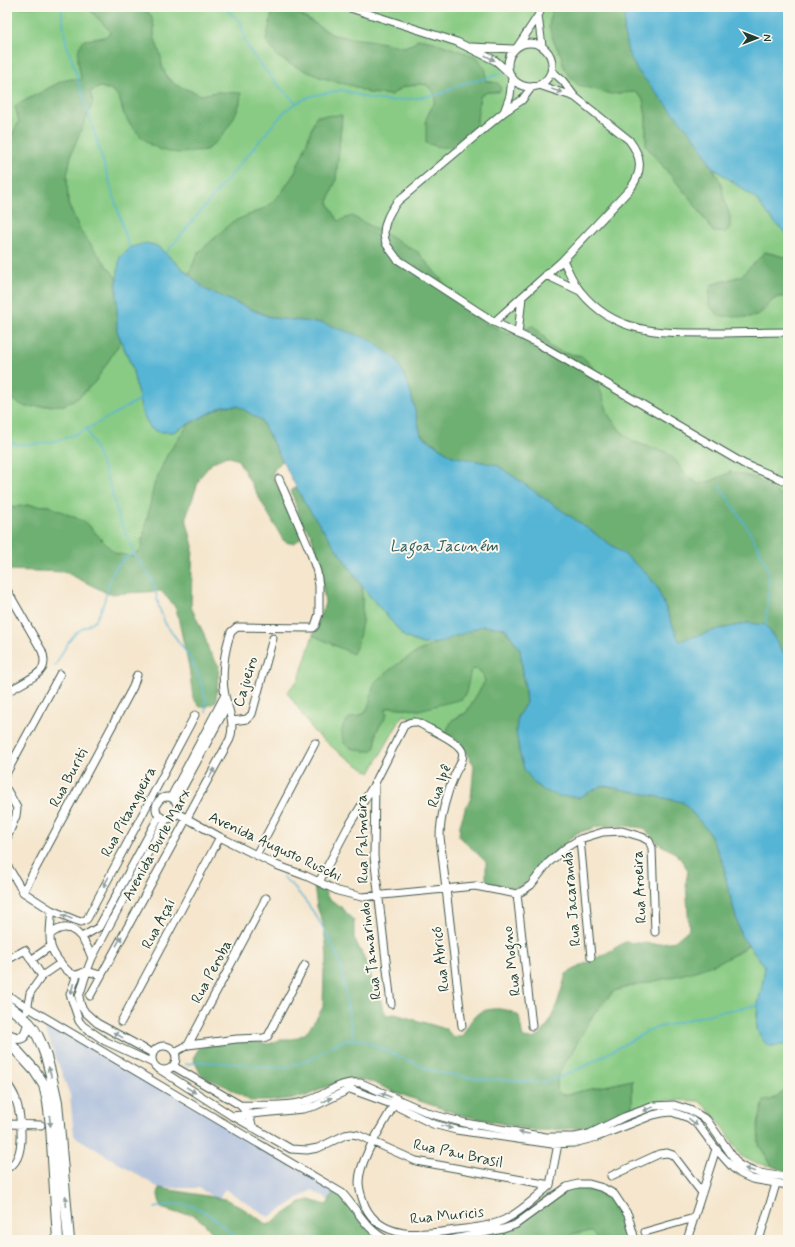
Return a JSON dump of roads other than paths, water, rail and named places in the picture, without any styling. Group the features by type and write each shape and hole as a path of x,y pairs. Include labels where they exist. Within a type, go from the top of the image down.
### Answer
{"main road":[{"path":"7,1006 29,1023 40,1042 52,1079 57,1102 69,1240"},
{"path":"7,1034 22,1038 25,1036 29,1023"},
{"path":"7,1040 35,1071 44,1085 48,1102 58,1240"}],"street":[{"path":"347,7 468,46 496,61 514,81 522,86 531,88 539,86 547,79 552,71 552,61 549,53 542,46 533,43 524,43 515,48 468,46"},
{"path":"504,112 510,96 510,76 507,64 515,48 538,16 542,7"},
{"path":"538,16 542,46"},
{"path":"494,322 563,260 631,188 637,179 640,169 639,158 635,148 629,140 575,97 563,81 552,71"},
{"path":"539,86 575,97"},
{"path":"531,88 522,100 504,112 398,201 391,209 387,220 384,232 387,244 397,259 494,322 537,343 738,460 788,482"},
{"path":"563,260 580,291 604,314 620,323 638,328 668,333 788,332"},
{"path":"546,275 580,291"},
{"path":"518,334 522,297"},
{"name":"Avenida Burle Marx","path":"90,996 100,975 233,732 233,721 225,695 224,678 224,657 228,638 237,627 313,628 315,626 319,614 320,586 317,572 310,551 279,479"},
{"path":"7,590 42,651 44,659 43,667 39,672 7,692"},
{"name":"Cajueiro","path":"233,721 247,719 252,714 272,638"},
{"path":"7,772 60,674"},
{"name":"Rua Buriti","path":"23,892 129,693 137,675"},
{"name":"Avenida Burle Marx","path":"173,799 225,695"},
{"name":"Avenida Burle Marx","path":"173,799 228,704"},
{"name":"Rua Pitangueira","path":"51,910 75,920 84,921 87,919 154,800 195,715"},
{"name":"Rua Ipê","path":"375,783 404,726 408,722 417,722 455,744 462,750 462,759 449,789 440,828 446,889"},
{"path":"256,854 315,743"},
{"path":"319,882 348,827 375,783"},
{"name":"Rua Palmeira","path":"375,783 374,856 377,895"},
{"path":"7,790 17,808 16,816 7,838"},
{"path":"163,797 173,799 178,805 178,813 173,818 163,818 156,809 154,800 163,797"},
{"name":"Avenida Augusto Ruschi","path":"178,813 186,819 276,865 319,882 338,892 354,896 475,886 517,894"},
{"name":"Avenida Burle Marx","path":"82,938 99,927 163,818"},
{"name":"Avenida Burle Marx","path":"152,1053 96,1024 81,1006 79,997 92,958 163,818"},
{"name":"Rua Aroeira","path":"580,839 603,832 618,831 642,837 649,841 652,848 655,932"},
{"name":"Rua Açaí","path":"121,1022 220,837"},
{"path":"517,894 531,886 548,863 567,847 580,839"},
{"name":"Rua Jacarandá","path":"580,839 591,957"},
{"path":"7,865 23,892 51,910 51,946 61,963 72,974 77,975 87,971 100,975"},
{"name":"Rua Abricó","path":"446,889 462,1026"},
{"name":"Rua Mogno","path":"517,894 532,1026"},
{"name":"Rua Tamarindo","path":"377,895 391,1004"},
{"name":"Rua Peroba","path":"188,1045 266,898"},
{"path":"52,923 61,928"},
{"path":"50,935 61,928 67,927 72,929 88,946 92,958"},
{"path":"31,960 51,946"},
{"path":"7,960 24,950 42,976"},
{"path":"29,1023 27,1008 30,993 42,976 61,963"},
{"path":"175,1052 188,1045 238,1038 264,1038 268,1036 305,966"},
{"path":"77,975 70,994 79,1021 83,1026 104,1041 153,1063"},
{"path":"7,996 342,1192 368,1226 386,1240"},
{"path":"166,1045 175,1052 176,1060 173,1066 169,1069 158,1069 151,1058 152,1053 157,1047 166,1045"},
{"path":"173,1066 240,1106 248,1114 253,1128"},
{"name":"Rua Pau Brasil","path":"158,1069 232,1116 291,1149 307,1150 318,1148 345,1135 351,1134 358,1135 416,1161 550,1185"},
{"path":"240,1106 286,1105 307,1101 341,1085 352,1082 361,1083 431,1114 465,1123 546,1137 576,1137 589,1134 624,1117 654,1106 674,1105 690,1110 707,1120 738,1164 765,1174 788,1177"},
{"path":"7,1083 16,1099 21,1124 21,1144 19,1154 16,1161 7,1168"},
{"path":"232,1116 303,1109 315,1106 350,1089 394,1105 433,1124 456,1130 558,1144 574,1143 598,1137 653,1115 662,1112 672,1112 689,1118 699,1126 716,1149 733,1168 741,1174 752,1179 788,1185"},
{"path":"7,1098 16,1099"},
{"name":"Rua Muricis","path":"394,1105 373,1142 361,1168 359,1182 361,1198 370,1216 381,1225 392,1230 408,1234 426,1234 496,1223 505,1220 550,1185"},
{"path":"7,1124 41,1125"},
{"path":"550,1185 558,1144"},
{"path":"686,1240 716,1149"},
{"path":"611,1176 659,1154 667,1153 673,1156 702,1193"},
{"path":"448,1240 503,1229 515,1225 567,1188 578,1184 589,1184 603,1188 614,1194 628,1215 635,1240"},
{"path":"759,1240 776,1184"},
{"path":"645,1232 694,1218"}],"water":[{"path":"625,7 788,7 788,235 774,222 755,198 712,167 699,143 637,70 628,52 624,33"},
{"name":"Lagoa Jacuném","path":"146,243 157,246 206,290 272,318 322,323 369,339 396,359 409,386 421,435 452,456 497,465 624,554 647,574 657,587 679,641 720,629 748,623 766,625 785,655 788,664 788,1045 768,1046 762,1039 757,1029 758,1004 765,966 741,936 725,876 725,867 709,832 683,802 606,786 601,786 580,797 558,796 543,790 534,783 524,769 516,731 518,716 526,703 520,649 505,628 482,626 438,643 422,644 405,637 367,593 304,502 261,420 238,406 223,406 173,432 159,432 150,428 142,412 132,367 117,331 117,279 120,257 132,247"}],"waterway":[{"path":"61,7 66,43 130,250"},
{"path":"223,7 241,22 245,42 253,55 276,83 296,103"},
{"path":"509,69 515,67"},
{"path":"165,254 271,127 286,110 298,102 311,96 342,90 371,99 392,101 417,98 441,94 460,84 487,78 504,72"},
{"path":"7,442 25,445 42,444 60,440 93,426 140,399"},
{"path":"87,429 109,482 119,519 136,557 145,568 154,585 159,607 165,623 189,656 197,671 206,699 206,712"},
{"path":"719,485 748,529 766,564 769,575 766,626"},
{"path":"55,666 76,633 96,619 102,607 112,574 117,566 134,553"},
{"path":"282,876 309,905 323,927 335,951 340,963 353,1039"},
{"path":"186,1064 201,1062 230,1063 265,1067 286,1067 315,1057 333,1045 345,1040 360,1039 430,1070 480,1079 542,1082 555,1079 585,1066 652,1029 718,1012 760,1005"},
{"path":"155,1208 179,1204 198,1208 241,1240"}]}
